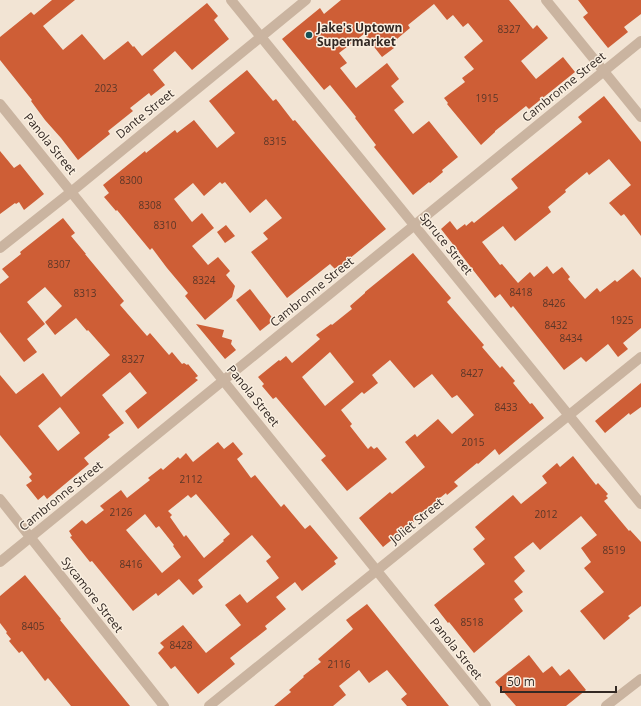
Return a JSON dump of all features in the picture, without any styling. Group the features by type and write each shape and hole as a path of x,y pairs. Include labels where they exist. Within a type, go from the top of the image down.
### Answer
{"street":[{"name":"Spruce Street","path":"231,0 641,504"},
{"name":"Dante Street","path":"0,248 306,0"},
{"path":"546,0 641,117"},
{"name":"Cambronne Street","path":"0,562 641,41"},
{"name":"Panola Street","path":"0,104 486,706"},
{"name":"Joliet Street","path":"210,706 641,356"},
{"name":"Sycamore Street","path":"0,500 164,706"},
{"path":"606,706 641,679"}],"building":[{"path":"52,0 75,0 43,26 63,50 82,34 104,60 128,41 142,56 207,3 218,16 214,20 229,39 192,70 175,51 153,70 165,85 151,96 149,93 130,108 133,111 108,131 110,134 78,160 45,120 31,101 32,100 0,60 0,37 31,12 34,15"},
{"path":"341,0 509,0 533,29 537,25 548,38 521,61 536,79 563,57 575,72 529,109 526,106 495,131 481,145 447,104 448,103 444,98 465,82 462,78 474,69 464,57 483,41 468,23 463,27 453,15 447,20 434,4 408,25 410,28 391,44 394,48 382,57 364,34 339,53 347,63 340,68 356,88 387,63 399,79 391,86 404,102 394,110 413,134 429,121 458,157 442,170 443,172 430,183 429,182 413,195 374,147 376,145 330,85 324,90 282,39 320,8 324,14"},
{"path":"578,0 641,0 641,14 624,27 628,32 608,48 583,17 588,13"},
{"path":"247,70 273,101 276,99 293,121 295,120 386,229 339,267 338,266 335,269 330,264 287,298 251,252 268,239 263,233 282,218 266,199 250,213 225,182 222,184 220,182 204,196 193,183 174,199 192,222 202,213 214,228 192,246 208,265 218,257 230,271 226,275 235,286 232,297 205,320 185,296 188,293 152,248 150,250 117,210 116,211 104,197 109,193 103,185 145,151 146,153 175,130 177,133 194,120 217,148 235,133 209,101"},
{"path":"604,96 641,142 641,236 624,214 621,216 609,203 631,185 609,159 589,175 587,172 565,190 566,192 548,207 551,212 515,241 503,226 482,242 500,265 502,264 518,283 530,272 534,277 547,266 553,274 562,267 570,277 568,279 585,299 597,288 600,292 615,280 617,282 633,269 641,278 641,328 623,343 628,349 618,357 608,344 586,362 581,357 564,370 513,306 511,308 500,294 495,298 441,229 450,221 457,230 465,224 466,226 472,221 474,223 518,188 511,179 582,122 578,117"},
{"path":"0,151 14,168 20,164 44,194 24,210 19,202 16,204 15,203 0,214"},
{"path":"63,218 75,233 71,236 124,301 120,305 147,336 150,333 169,355 172,352 182,364 188,364 198,376 195,378 198,380 138,429 125,411 147,393 130,372 102,395 124,423 108,435 110,437 84,458 89,464 47,499 44,495 38,500 26,485 32,481 29,477 32,474 0,435 0,375 16,394 43,373 61,397 110,355 76,318 55,335 45,322 62,306 45,287 27,302 45,324 27,339 37,352 24,362 0,332 0,284 9,277 2,269 21,254 20,252","holes":["60,407 80,433 58,451 38,426"]},
{"path":"226,225 235,236 225,243 217,232"},
{"path":"413,253 451,298 447,302 484,345 482,347 500,368 502,366 515,381 513,383 544,418 499,455 495,449 478,464 477,463 454,482 458,486 447,495 446,493 383,547 359,518 390,492 392,494 425,467 405,442 415,434 417,437 438,419 452,434 474,415 457,395 452,398 432,374 414,388 390,360 372,375 378,383 364,394 362,392 341,410 352,424 350,426 368,449 371,446 374,449 377,447 387,459 347,491 321,460 326,456 276,397 273,399 262,386 264,384 258,377 286,356 292,363 320,339 316,335 331,324 332,325 352,309 350,306","holes":["330,352 354,382 325,406 302,377"]},
{"path":"250,289 274,320 260,331 236,300"},
{"path":"196,324 224,330 222,337 232,340 231,344 236,350 225,359"},
{"path":"641,383 641,407 630,415 629,413 605,433 595,421"},
{"path":"218,442 224,449 233,442 243,454 237,459 251,478 255,475 281,507 284,504 305,529 310,525 338,558 334,561 336,564 302,591 295,582 276,597 286,609 265,626 267,629 230,658 235,664 198,694 175,666 171,669 158,653 164,647 160,643 183,625 206,653 241,625 225,605 240,594 247,603 279,578 266,561 271,557 252,535 198,580 203,587 193,595 179,579 158,596 156,593 133,611 70,537 72,536 69,531 82,520 86,524 104,510 100,506 121,490 127,498 150,480 148,478 161,468 163,470 178,457 180,459 186,453 193,462","holes":["196,494 230,534 204,558 186,535 184,537 170,517 172,515 168,511 188,495 191,498","145,514 156,528 159,526 174,545 173,546 181,557 162,573 126,530"]},
{"path":"573,456 596,485 598,483 608,494 606,496 608,498 604,501 629,531 630,530 641,542 641,606 628,616 630,618 604,640 580,611 604,592 584,568 591,562 581,548 597,535 581,516 540,550 533,542 514,557 525,571 514,581 523,592 514,599 523,611 474,653 434,605 485,564 473,549 485,539 475,527 513,495 521,504 547,483 542,476 557,463 560,467"},
{"path":"25,575 130,706 71,706 48,678 45,681 22,651 19,653 9,641 11,639 0,623 0,596"},
{"path":"367,604 449,706 407,706 401,699 407,694 387,670 369,683 359,670 339,686 346,695 333,706 274,706 291,692 289,690 304,677 303,676 321,662 318,659 353,629 346,620"},
{"path":"529,655 543,673 552,666 560,676 569,669 586,690 566,706 516,706 495,682"}],"place":[{"name":"Jake's Uptown Supermarket","path":"309,35"}]}
